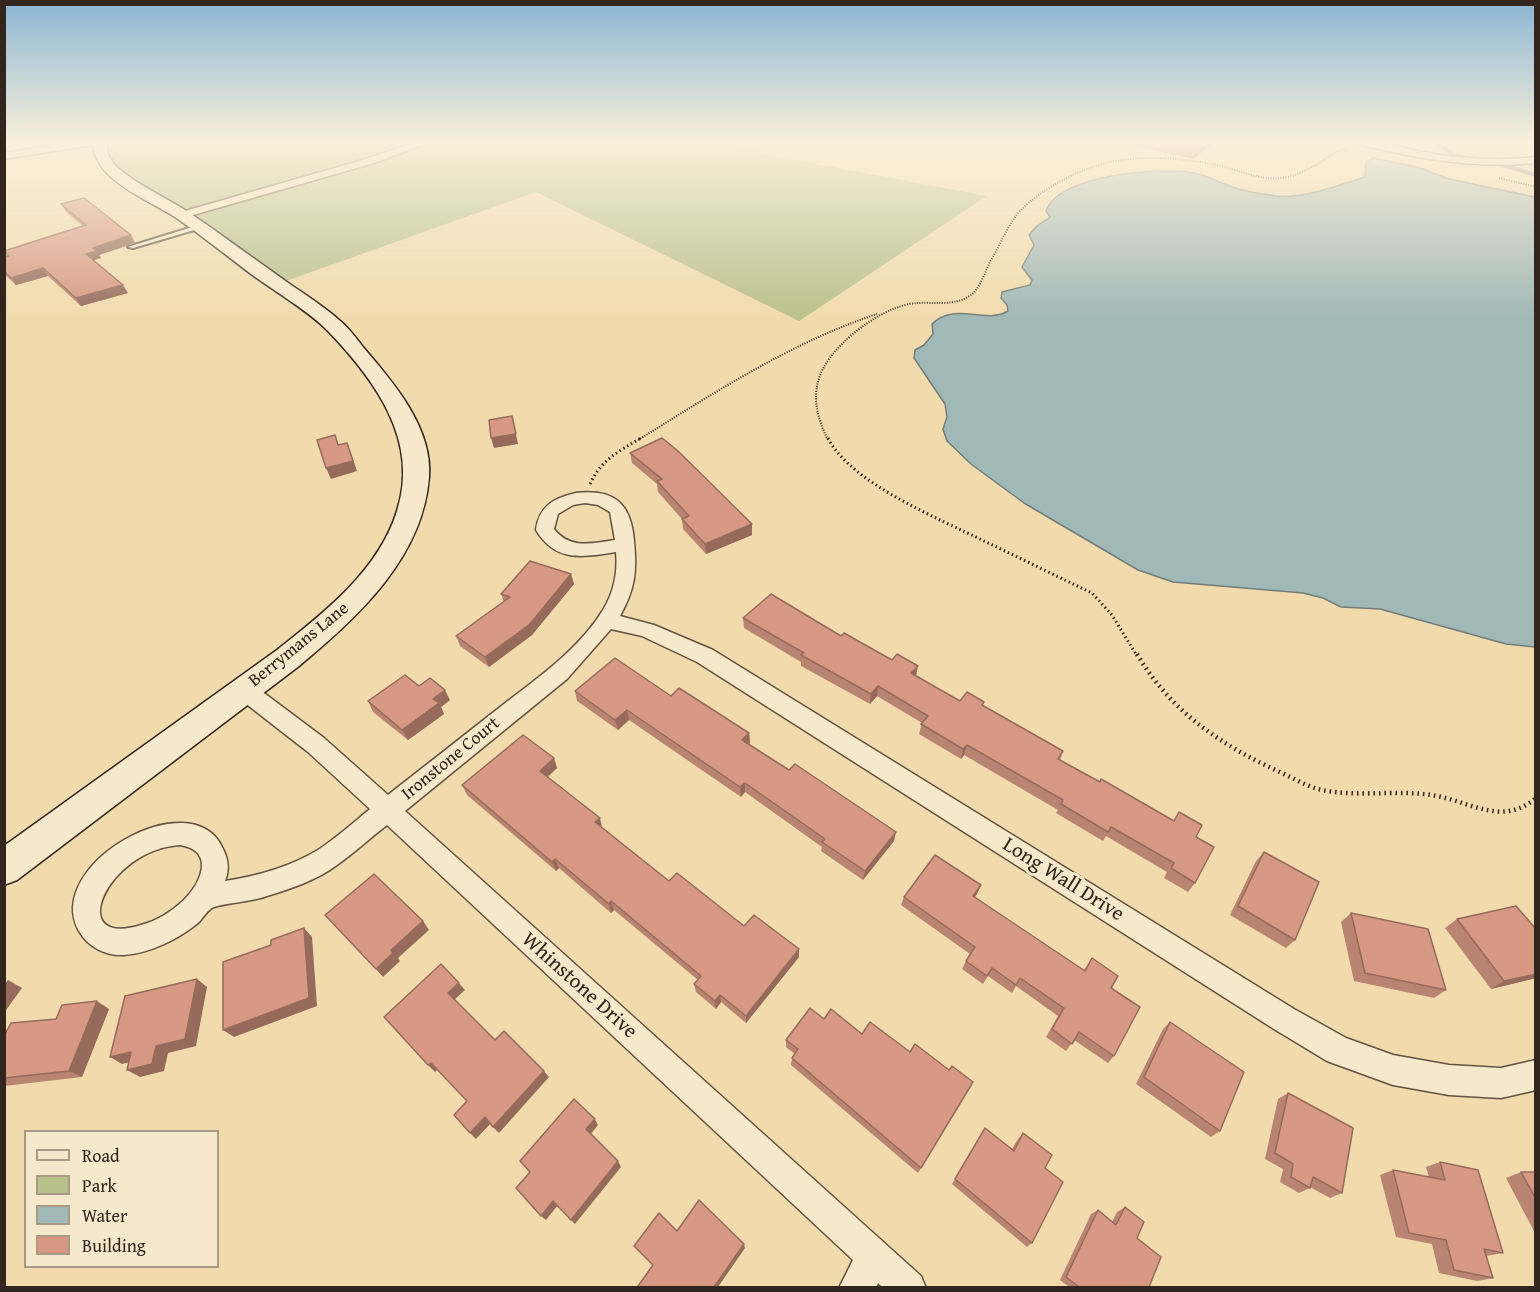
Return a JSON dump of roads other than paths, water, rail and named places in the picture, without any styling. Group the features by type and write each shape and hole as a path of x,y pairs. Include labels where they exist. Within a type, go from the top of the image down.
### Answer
{"street":[{"name":"Berrymans Lane","path":"4,868 288,658 331,623 377,573 392,550 410,512 417,477 416,452 410,433 394,402 377,377 334,325 191,221 160,201"},
{"path":"191,221 250,201"},
{"name":"Ironstone Court","path":"204,896 234,894 262,888 295,875 327,858 559,673 581,652 607,621 621,594 627,572 625,545 622,521 616,508 604,500 586,498 569,500 554,508 546,520 544,530 557,546 567,550 625,545"},
{"name":"Long Wall Drive","path":"607,621 646,630 705,656 1338,1050 1393,1070 1449,1080 1501,1083 1536,1075"},
{"name":"Whinstone Drive","path":"244,690 316,745 909,1287"},
{"path":"167,835 188,835 204,841 214,855 214,876 204,896 189,913 161,933 135,941 108,941 92,931 85,915 88,895 102,873 122,854 145,841 167,835"},
{"path":"856,1287 874,1256"}],"lane":[{"path":"131,247 191,221"}],"water":[{"path":"1053,201 1535,201 1535,647 1506,644 1380,609 1341,607 1323,598 1303,593 1173,582 1138,570 1024,503 971,464 947,441 943,429 947,417 945,404 914,358 915,350 924,345 933,334 932,324 941,317 960,313 990,316 1008,311 1007,305 1001,298 1002,292 1030,285 1032,280 1022,267 1034,245 1029,235 1050,217 1046,211"}]}
